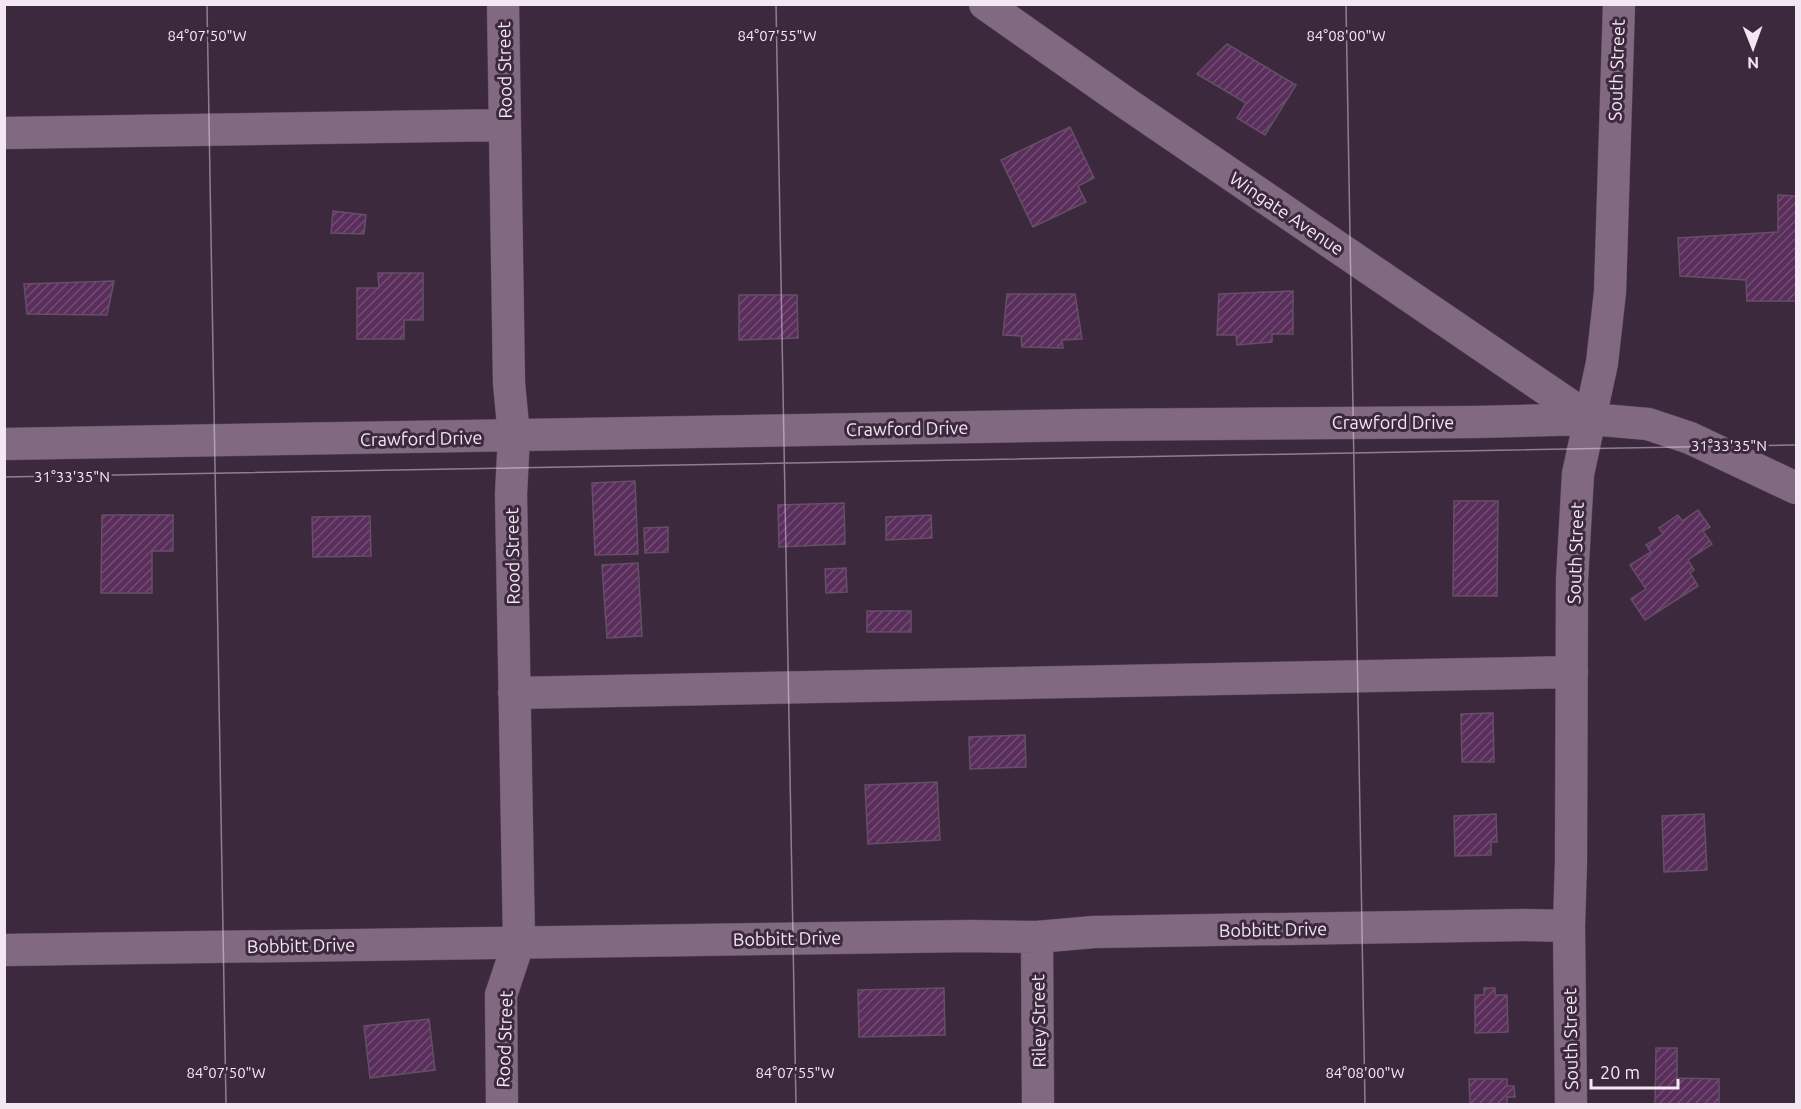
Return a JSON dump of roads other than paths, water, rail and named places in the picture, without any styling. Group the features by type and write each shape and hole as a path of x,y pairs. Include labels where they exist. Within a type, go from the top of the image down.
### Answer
{"street":[{"name":"Rood Street","path":"502,1104 501,994 519,941 511,494 514,436 509,383 503,4"},
{"name":"Wingate Avenue","path":"985,4 1125,103 1590,419"},
{"name":"South Street","path":"1571,1104 1569,926 1572,580 1578,474 1602,363 1610,292 1619,4"},
{"path":"4,133 505,125"},
{"name":"Crawford Drive","path":"4,444 1089,425 1590,419 1648,424 1690,438 1797,488"},
{"path":"514,693 1572,672"},
{"name":"Bobbitt Drive","path":"4,950 519,941 1037,937 1095,932 1569,926"},
{"name":"Riley Street","path":"1037,937 1038,1104"}]}
